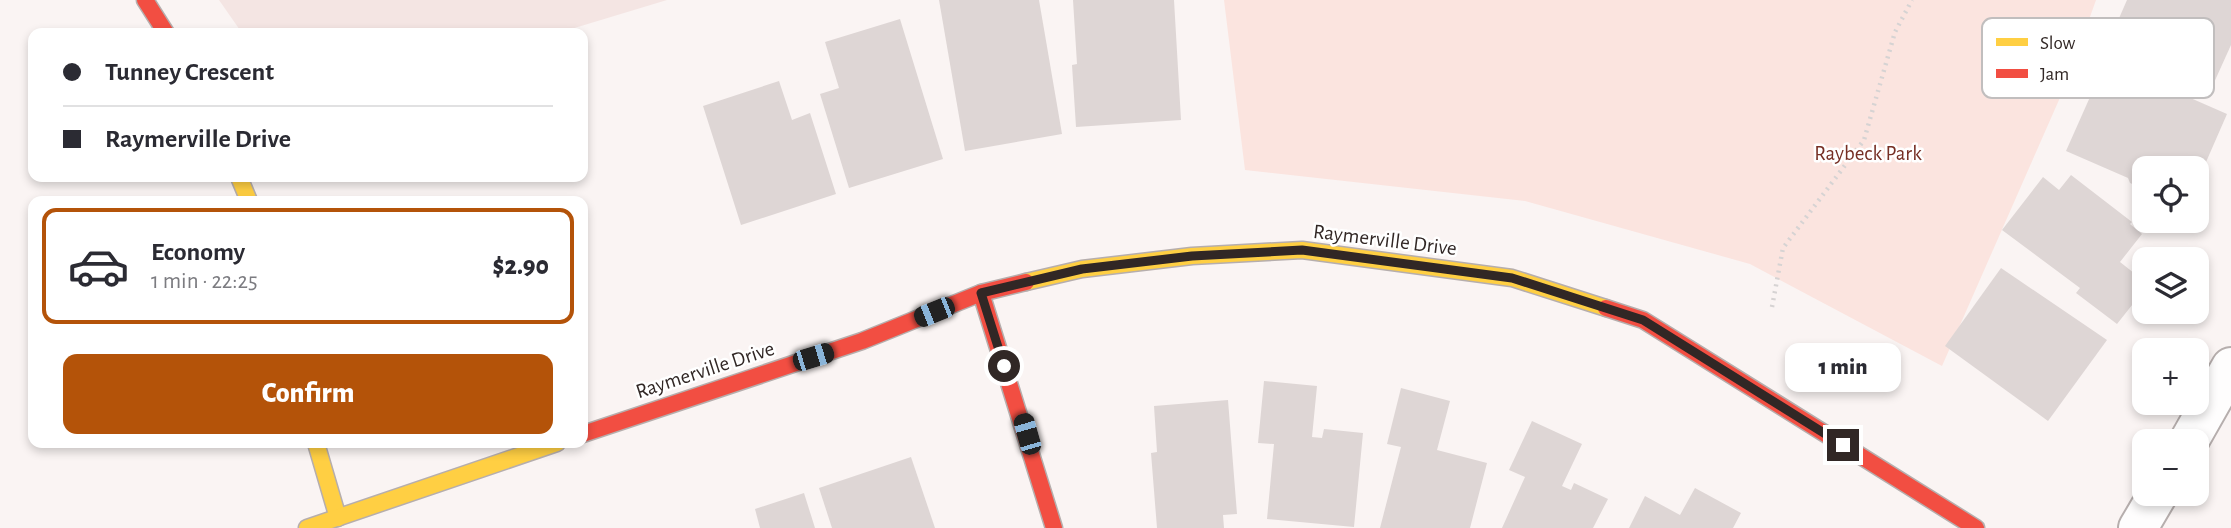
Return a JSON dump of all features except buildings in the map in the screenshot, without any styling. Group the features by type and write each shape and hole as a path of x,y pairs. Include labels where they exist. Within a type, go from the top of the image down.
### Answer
{"street":[{"path":"145,0 163,28"},
{"name":"Raymerville Drive","path":"588,432 862,341 981,293 1082,269 1192,256 1302,250 1512,278 1643,320 1976,528"},
{"path":"981,293 1054,528"},
{"path":"2196,429 2231,367"},
{"path":"317,448 329,525 543,448"},
{"path":"2137,528 2151,506"}],"path":[{"path":"1772,307 1783,248 1864,140 1895,32 1912,0"}],"shaded area":[{"path":"219,0 667,0 575,28 239,28"}],"green space":[{"name":"Raybeck Park","path":"1224,0 2096,0 2090,18 1982,18 1982,98 2060,98 1942,366 1750,264 1525,201 1245,170"}],"traffic: slow":[{"path":"241,182 247,196"},
{"path":"1026,282 1082,269 1192,256 1302,250 1512,278 1606,308"},
{"path":"317,448 338,518"},
{"path":"307,528 542,448"}],"traffic: jam":[{"path":"145,0 163,28"},
{"path":"588,432 862,341 981,293 1026,282"},
{"path":"981,293 1054,528"},
{"path":"1606,308 1643,320 1976,528"}],"route":[{"path":"1004,366 981,293 1082,269 1192,256 1302,250 1512,278 1643,320 1843,445"}]}
